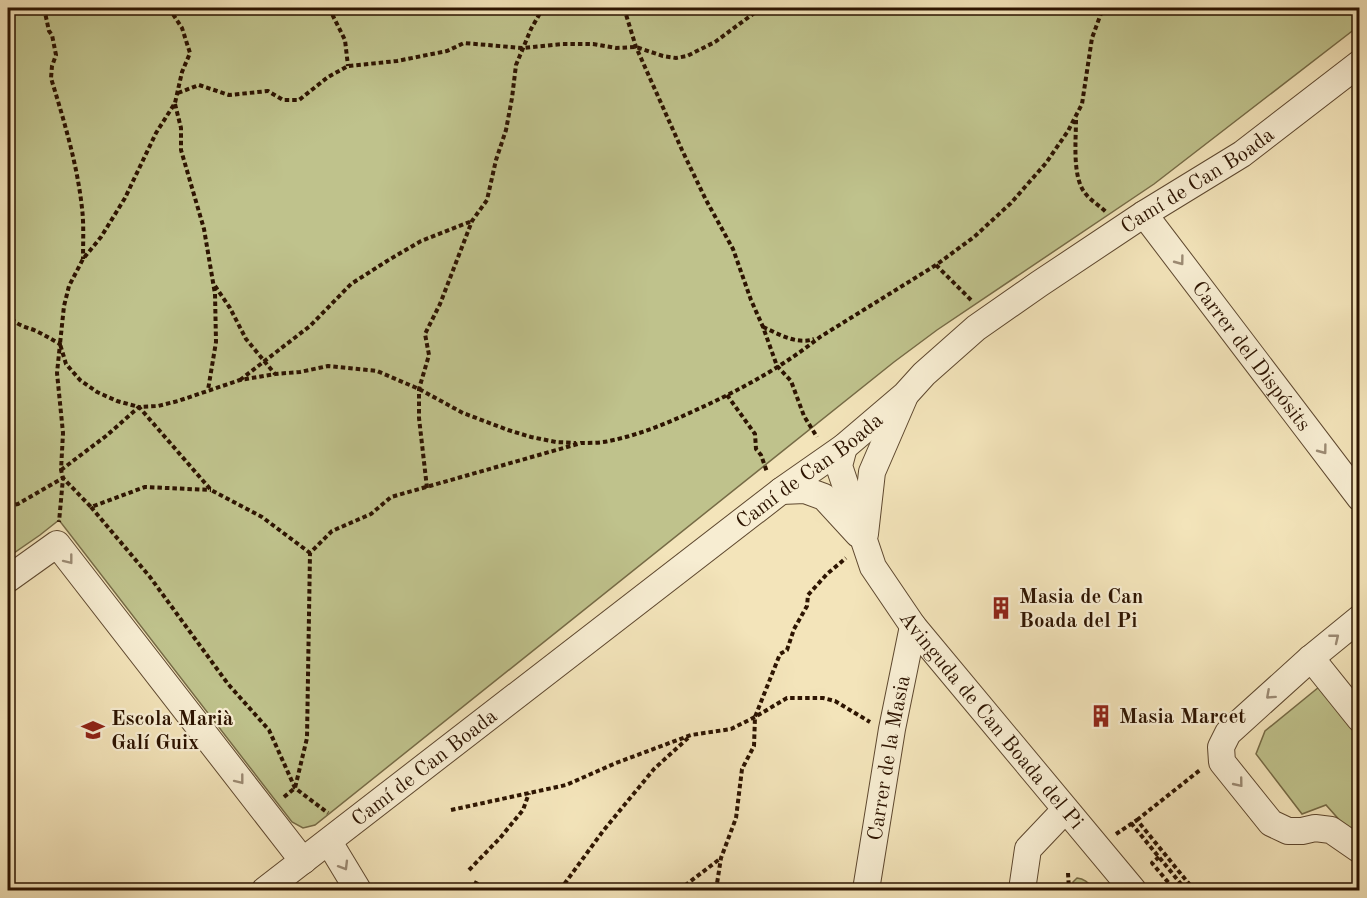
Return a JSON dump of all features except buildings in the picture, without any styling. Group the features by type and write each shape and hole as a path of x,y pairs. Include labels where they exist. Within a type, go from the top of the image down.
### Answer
{"street":[{"name":"Camí de Can Boada","path":"265,891 777,485 904,395 976,328 1144,214 1242,154 1359,63"},
{"name":"Carrer del Dispósits","path":"1144,214 1359,498"},
{"path":"857,548 872,472 904,395"},
{"path":"832,446 860,451 872,472"},
{"name":"Avinguda de Can Boada del Pi","path":"832,446 839,466 857,548 873,567 913,626 1133,891"},
{"path":"777,485 805,490 824,497 857,548"},
{"path":"8,579 57,544 303,861"},
{"path":"1359,618 1311,657 1228,733 1221,747 1222,762 1271,823 1288,831 1314,828 1331,830 1359,850"},
{"name":"Carrer de la Masia","path":"866,891 892,729 913,626"},
{"path":"1311,657 1359,719"},
{"path":"1022,891 1029,849 1065,810"},
{"path":"329,842 358,891"}],"path":[{"path":"44,8 56,55 51,78 71,145 78,182 82,211 83,260"},
{"path":"57,544 63,478 61,470 63,432 57,373 64,306 69,286 83,260 101,237 125,198 156,133 175,103 182,72 190,53 182,28 169,8"},
{"path":"329,8 345,40 348,66"},
{"path":"427,488 419,418 419,389 429,355 425,334 440,304 472,221 488,200 496,160 506,130 516,65 522,48 543,8"},
{"path":"624,8 636,47 682,150 733,249 777,366 791,381 804,416 832,446"},
{"path":"178,93 198,85 229,95 268,91 284,100 299,100 328,77 348,66 388,62 447,51 464,43 522,48 593,44 616,48 636,47 663,56 687,56 715,42 761,8"},
{"path":"8,312 10,319 21,326 34,330 60,344 66,364 80,381 117,401 139,407 158,406 178,401 240,380 328,366 377,371 419,389 463,413 508,430 556,442 608,441 653,429 764,376 820,337 936,265 974,237 1011,202 1046,163 1076,118 1084,95 1092,38 1103,8"},
{"path":"175,103 181,128 181,150 204,229 214,284 216,342 208,390"},
{"path":"1076,118 1076,158 1079,183 1086,195 1114,216"},
{"path":"240,380 310,326 351,284 422,241 472,221"},
{"path":"936,265 978,308"},
{"path":"214,284 246,339 275,374"},
{"path":"763,327 790,340 810,341 820,337"},
{"path":"727,395 755,434 756,449 761,455 766,471 777,485"},
{"path":"61,470 106,436 139,407"},
{"path":"139,407 211,490 262,518 310,553"},
{"path":"281,799 295,788 307,738 310,553 332,531 371,514 391,497 581,443"},
{"path":"8,506 18,504 63,478"},
{"path":"63,478 91,507 150,577 228,684 269,730 295,788 333,816"},
{"path":"91,507 145,487 211,490"},
{"path":"716,891 721,858 735,818 742,769 754,746 755,717 780,654 787,650 794,629 807,606 808,595 827,574 857,548"},
{"path":"451,810 566,785 616,763 691,735 730,729 787,698 823,698 835,701 877,727"},
{"path":"560,891 603,831 654,769 691,735"},
{"path":"1116,834 1137,820 1205,765"},
{"path":"470,870 522,810 529,793"},
{"path":"1137,820 1194,891"},
{"path":"1131,823 1186,891"},
{"path":"1159,857 1152,863 1173,888 1170,891"},
{"path":"679,891 721,858"},
{"path":"1068,873 1069,891"},
{"path":"474,882 490,891"}],"green space":[{"path":"8,8 1359,8 1360,25 1154,184 937,330 894,362 315,825 303,828 292,822 59,520 8,557"},
{"path":"1319,687 1359,737 1359,842 1326,805 1302,814 1256,754 1265,731"},
{"path":"1077,878 1085,881 1095,890 1074,890 1073,882"}],"place":[{"name":"Masia de Can Boada del Pi","path":"1001,608"},
{"name":"Masia Marcet","path":"1101,716"},
{"name":"Escola Marià Galí Guix","path":"93,730"}]}
